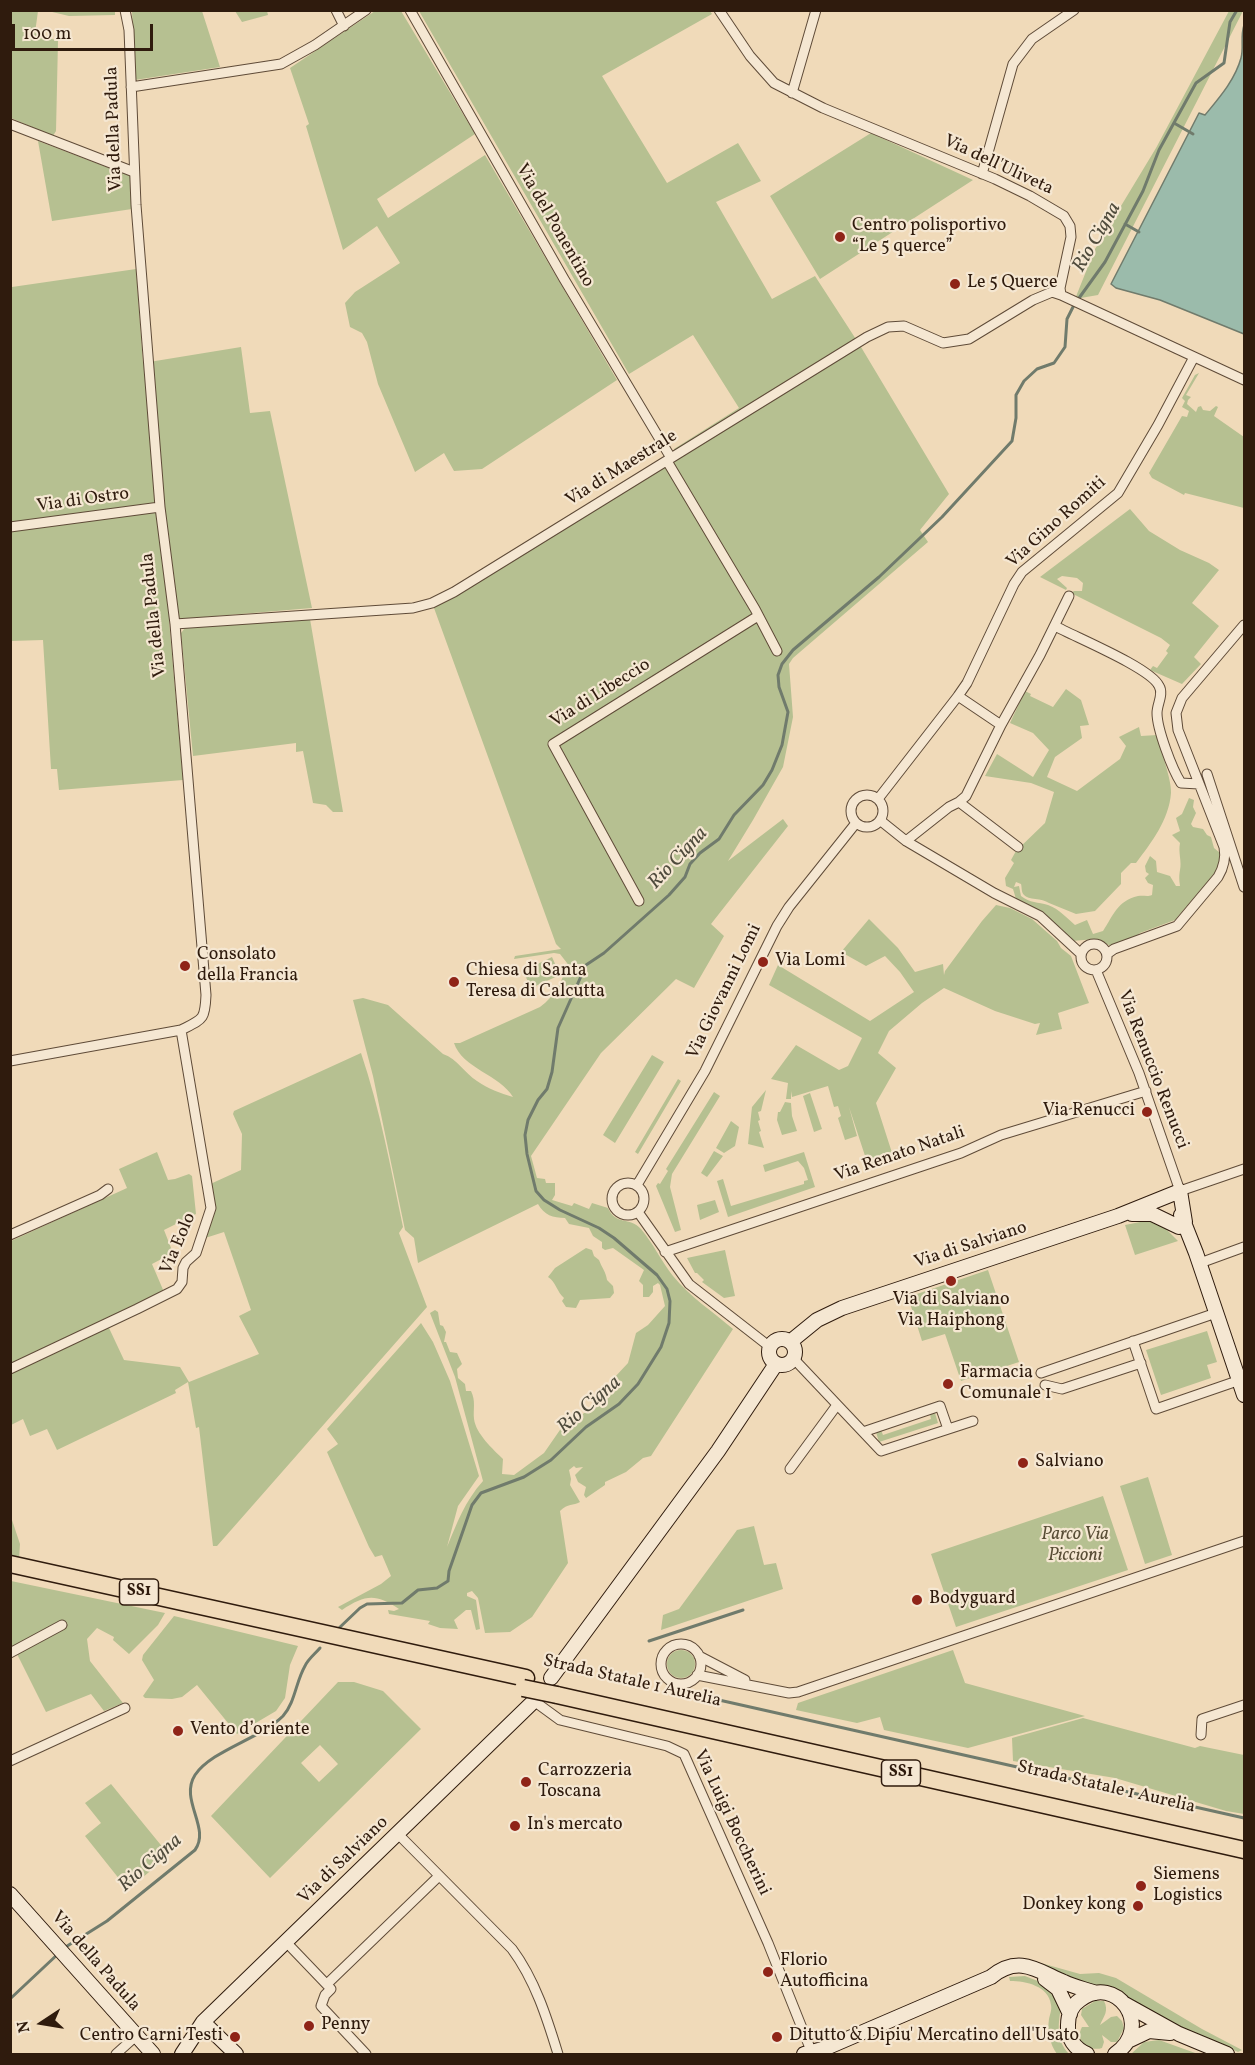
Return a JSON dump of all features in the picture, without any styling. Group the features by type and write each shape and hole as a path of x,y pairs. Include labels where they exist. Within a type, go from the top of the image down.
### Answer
{"highway":[{"name":"Strada Statale 1 Aurelia","path":"10,1564 351,1644 530,1691 556,1686 1245,1839"},
{"name":"Strada Statale 1 Aurelia","path":"10,1574 266,1625"},
{"name":"Strada Statale 1 Aurelia","path":"556,1686 1245,1850"}],"street":[{"name":"Via della Padula","path":"10,1061 181,1030 204,1016 206,995 175,624 160,507 134,172 129,30 125,10"},
{"path":"336,10 344,26"},
{"path":"131,87 281,64 366,10"},
{"name":"Via del Ponentino","path":"410,10 669,459"},
{"name":"Via dell'Uliveta","path":"719,10 750,56 774,83 792,93 1030,196 1066,218 1070,226 1071,237 1060,288 1065,297"},
{"path":"792,93 816,10"},
{"path":"982,174 1013,64 1032,39 1074,10"},
{"path":"10,124 134,172"},
{"name":"Via di Maestrale","path":"175,624 413,608 432,603 454,592 867,337 888,327 904,326 943,343 969,339 1033,300 1052,292 1065,297"},
{"path":"1065,297 1245,380"},
{"name":"Via Gino Romiti","path":"878,799 967,683 1014,584 1022,572 1118,493 1194,357"},
{"path":"669,459 777,651"},
{"name":"Via di Ostro","path":"10,527 160,507"},
{"path":"906,842 966,796 1069,596"},
{"name":"Via di Libeccio","path":"639,901 553,744 758,616"},
{"path":"1107,954 1177,926 1218,877 1224,864 1225,851 1178,730 1176,718 1177,708 1191,687 1245,625"},
{"path":"1055,626 1087,643 1107,650 1153,678 1160,686 1158,721 1172,768 1181,783 1199,784"},
{"path":"958,696 1001,725"},
{"path":"1207,774 1245,888"},
{"path":"867,795 878,799 883,809 880,821 868,828 856,823 851,809 856,799 867,795"},
{"path":"959,802 1018,847"},
{"path":"880,821 906,842 994,893 1040,916 1081,954 1084,966 1096,970 1105,965 1107,954 1102,946 1094,944 1086,946 1081,954"},
{"name":"Via Giovanni Lomi","path":"637,1185 705,1071 777,926 789,907 856,823"},
{"name":"Via Renuccio Renucci","path":"1096,970 1146,1091 1176,1189"},
{"name":"Via Eolo","path":"10,1369 177,1289 182,1282 183,1268 196,1253 211,1208 181,1030"},
{"name":"Via Renato Natali","path":"666,1252 961,1153 1001,1136 1146,1091"},
{"name":"Via di Salviano","path":"790,1342 817,1320 842,1308 1118,1216 1176,1189 1245,1169"},
{"path":"628,1183 637,1185 642,1191 644,1198 638,1212 622,1215 615,1210 611,1200 618,1185 628,1183"},
{"path":"10,1235 100,1195 108,1189"},
{"path":"1176,1189 1182,1225 1200,1263 1245,1395"},
{"path":"638,1212 689,1284 770,1347"},
{"path":"1118,1216 1152,1214 1182,1225"},
{"path":"1200,1263 1245,1247"},
{"path":"1041,1373 1216,1313"},
{"path":"794,1358 785,1365 776,1364 769,1356 770,1347 778,1340 790,1342 794,1349 794,1358 881,1451 973,1420"},
{"path":"1134,1341 1156,1409 1240,1380"},
{"path":"1045,1385 1062,1389 1141,1363"},
{"path":"556,1686 776,1364"},
{"path":"790,1468 837,1405"},
{"path":"863,1432 940,1406 948,1429"},
{"path":"697,1675 789,1693 798,1692 1245,1541"},
{"path":"10,1653 62,1625"},
{"path":"699,1656 701,1663 697,1675 686,1682 674,1682 664,1674 662,1662 666,1650 677,1644 689,1645 699,1656 758,1686"},
{"name":"Via di Salviano","path":"182,2055 203,2022 398,1834 530,1691"},
{"name":"Via Luigi Boccherini","path":"530,1691 560,1720 674,1748 684,1754 769,1948 808,2054"},
{"path":"1201,1735 1202,1719 1245,1705"},
{"path":"10,1761 125,1708"},
{"path":"398,1834 512,1949 521,1961 531,1979 558,2055"},
{"path":"327,1984 439,1876"},
{"name":"Via della Padula","path":"10,1894 153,2055"},
{"path":"286,1942 331,1989 325,1995 321,2006 366,2055"},
{"path":"808,2054 991,1977 1005,1968 1028,1967 1040,1970 1063,1982 1096,1993 1112,1995 1179,2034 1227,2055"},
{"path":"991,1977 1023,1973 1043,1978 1058,1989 1070,2014"},
{"path":"1084,2054 1077,2049 1070,2036 1068,2025 1070,2014 1077,2002 1096,1993"},
{"path":"1125,2004 1133,2021 1130,2040"},
{"path":"203,2022 236,2055"},
{"path":"1115,2055 1130,2040 1149,2031 1179,2034"},
{"path":"116,2055 136,2036"}],"green space":[{"path":"10,11 38,11 35,33 58,41 56,131 53,136 11,118"},
{"path":"48,11 115,11 115,15 69,16"},
{"path":"132,11 202,11 220,67 135,80"},
{"path":"235,11 267,11 268,15 242,22"},
{"path":"375,11 401,11 475,134 377,199 388,218 485,155 617,380 482,469 454,471 444,453 415,472 378,384 367,342 362,333 350,327 345,303 355,292 400,263 377,226 343,250 306,126 309,124 290,68"},
{"path":"419,11 710,11 712,14 602,76 667,183 738,143 761,181 716,202 772,299 815,276 861,347 949,494 920,530 928,542 793,658 789,664 793,717 783,767 728,861 783,819 788,826 711,924 724,936 694,988 676,979 601,1053 531,1156 537,1178 545,1179 546,1183 555,1183 555,1195 552,1200 572,1206 574,1203 589,1209 592,1203 608,1208 615,1217 636,1225 645,1234 680,1284 733,1329 651,1456 643,1458 626,1472 605,1482 605,1485 586,1498 584,1495 586,1487 578,1482 575,1475 583,1467 574,1466 569,1470 570,1485 580,1502 560,1511 568,1563 532,1617 510,1632 485,1633 478,1598 472,1591 467,1593 467,1596 476,1600 480,1629 476,1630 471,1610 466,1610 454,1620 458,1629 440,1628 428,1624 430,1621 389,1614 388,1610 399,1609 376,1598 357,1601 342,1610 338,1607 381,1584 391,1576 382,1555 375,1557 369,1547 327,1452 338,1444 327,1429 421,1323 433,1342 450,1381 479,1476 458,1506 447,1547 466,1504 483,1481 455,1377 430,1313 435,1310 438,1312 440,1325 446,1332 444,1342 450,1352 457,1353 462,1364 457,1369 458,1378 465,1384 466,1391 471,1391 473,1395 475,1425 503,1459 502,1474 514,1475 544,1453 562,1427 597,1405 600,1393 628,1363 636,1333 648,1325 665,1306 660,1285 658,1283 653,1286 653,1292 649,1297 643,1297 643,1285 639,1281 644,1270 613,1248 605,1250 602,1248 602,1242 593,1236 589,1228 569,1224 565,1218 549,1215 538,1204 418,1263 414,1238 405,1230 373,1076 353,1000 363,998 388,1005 472,1078 490,1089 513,1097 507,1089 465,1059 458,1052 454,1043 460,1043 540,1007 558,988 567,963 560,954 554,953 514,959 515,956 561,949 556,944 434,608 678,457 674,449 739,408 693,335 629,374"},
{"path":"1229,11 1243,11 1098,295 1075,299 1095,249 1156,148"},
{"name":"Centro polisportivo “Le 5 querce”","path":"871,133 973,180 820,279 770,196"},
{"path":"38,141 130,176 132,209 52,221"},
{"path":"136,269 143,363 241,347 250,413 270,411 312,608 169,620 183,780 59,790 57,769 51,769 43,640 11,641 10,279 12,287"},
{"path":"1199,373 1186,395 1191,397 1187,404 1196,412 1201,406 1203,410 1210,411 1218,407 1214,416 1244,437 1244,508 1185,493 1184,495 1152,478 1149,473 1182,416 1187,417 1189,411 1182,407 1185,401 1182,398 1195,375"},
{"path":"1130,509 1149,531 1219,570 1192,603 1219,626 1194,657 1201,664 1182,684 1150,670 1153,666 1157,668 1168,653 1166,651 1170,645 1161,638 1071,593 1082,591 1083,583 1077,578 1062,576 1057,579 1067,588 1066,590 1040,577"},
{"path":"310,619 343,812 333,812 326,805 313,803 303,751 296,752 296,743 193,756 181,633 185,628"},
{"path":"1066,689 1081,700 1089,725 1080,726 1082,738 1055,757 1047,777 1077,791 1120,759 1126,746 1119,737 1139,727 1141,736 1157,735 1170,780 1170,803 1163,822 1148,847 1136,863 1131,863 1121,873 1121,884 1095,911 1076,914 1046,901 1026,897 1021,884 1016,882 1014,887 1019,886 1021,896 1052,907 1075,925 1087,920 1093,934 1103,931 1116,910 1125,901 1138,896 1152,895 1153,885 1145,878 1149,874 1145,866 1150,856 1156,861 1157,872 1170,876 1176,886 1180,886 1180,843 1172,835 1180,831 1176,818 1182,814 1189,798 1194,800 1193,807 1196,813 1191,824 1193,827 1203,829 1211,837 1214,848 1220,853 1219,868 1175,920 1140,933 1133,939 1113,947 1096,939 1072,941 1046,915 1023,905 1016,899 1013,889 1006,886 1005,878 1014,863 1011,860 1016,851 1045,823 1054,792 1031,783 985,776 997,754 1033,777 1049,750 1033,733 1010,723 1025,691 1031,694 1030,696 1053,707"},
{"path":"996,905 1010,908 1032,919 1057,941 1061,948 1071,956 1089,1003 1058,1013 1062,1029 1036,1035 1040,1023 1035,1024 995,1011 944,988 922,1003 889,1031 878,1053 896,1068 876,1103 894,1159 869,1168 849,1107 857,1136 845,1140 838,1118 841,1116 838,1106 834,1107 828,1086 792,1097 791,1091 791,1099 786,1099 788,1083 771,1079 796,1045 839,1070 848,1066 862,1038 769,985 778,965 870,1021 914,992 885,956 866,966 841,952 869,919 898,948 915,972 943,964 944,975"},
{"path":"552,957 560,975 531,988 523,971"},
{"path":"361,1053 374,1096 403,1227 399,1233 427,1307 217,1546 213,1546 199,1427 196,1428 188,1382 175,1390 176,1393 57,1450 47,1429 30,1436 23,1419 11,1425 11,1241 127,1188 119,1169 157,1152 168,1180 189,1174 192,1176 196,1214 164,1230 173,1253 152,1264 167,1299 109,1328 124,1360 180,1367 189,1382 259,1354 239,1316 251,1310 224,1232 199,1240 207,1208 206,1186 241,1170 242,1134 233,1114 234,1111"},
{"path":"652,1055 664,1062 615,1143 603,1135"},
{"path":"678,1079 681,1081 638,1154 635,1152"},
{"path":"766,1090 761,1111 758,1112 761,1131 759,1132 764,1148 748,1144 752,1107"},
{"path":"714,1092 720,1096 672,1174 670,1187 681,1230 675,1232 656,1186 660,1184 668,1171 666,1169"},
{"path":"810,1093 822,1129 814,1132 803,1096"},
{"path":"785,1102 791,1103 797,1131 782,1135 777,1120 778,1112"},
{"path":"731,1121 739,1127 735,1146 724,1153 716,1148"},
{"path":"714,1151 723,1156 707,1177 701,1173"},
{"path":"804,1152 815,1187 728,1217 717,1181 723,1179 731,1206 804,1184 804,1181 808,1180 804,1168 798,1161 765,1172 763,1165"},
{"path":"715,1200 719,1212 700,1220 697,1205"},
{"path":"1150,1220 1162,1225 1178,1241 1135,1255 1125,1225"},
{"path":"586,1248 592,1250 594,1256 599,1260 607,1280 613,1286 614,1293 610,1298 580,1300 576,1308 566,1307 562,1301 564,1298 548,1277 555,1268"},
{"path":"725,1250 735,1296 724,1298 702,1282 704,1280 695,1273 687,1258"},
{"path":"988,1270 1019,1362 961,1381 945,1334 922,1341 908,1297"},
{"path":"1207,1331 1217,1362 1207,1365 1211,1378 1161,1395 1146,1350"},
{"path":"935,1413 938,1423 879,1442 876,1432 881,1430 883,1435 931,1419 930,1414"},
{"path":"1148,1477 1172,1555 1145,1564 1120,1486"},
{"name":"Parco Via Piccioni","path":"1103,1496 1128,1570 956,1627 931,1554"},
{"path":"11,1517 20,1544 19,1559 11,1557"},
{"path":"754,1526 764,1565 776,1563 783,1589 661,1630 663,1615 679,1609 737,1530"},
{"path":"11,1581 165,1613 158,1625 129,1654 113,1640 114,1637 97,1628 87,1639 90,1661 123,1703 104,1711 91,1694 46,1712 16,1652 11,1654"},
{"path":"174,1616 298,1646 290,1665 285,1698 276,1711 237,1734 197,1685 182,1697 145,1698 143,1696 154,1680 142,1660 143,1655"},
{"path":"681,1650 691,1654 695,1664 691,1674 681,1678 671,1674 667,1664 671,1654"},
{"path":"953,1650 965,1683 1085,1716 968,1748 884,1730 880,1717 857,1723 796,1710 798,1703"},
{"path":"338,1682 354,1682 383,1691 421,1729 270,1878 211,1816","holes":["320,1745 338,1764 319,1782 301,1763"]},
{"path":"1083,1718 1195,1748 1200,1746 1244,1755 1244,1814 1226,1811 1115,1778 1013,1761 1012,1738"},
{"path":"111,1784 169,1855 128,1890 85,1836 101,1823 85,1803"},
{"path":"1023,1958 1080,1974 1099,1973 1116,1978 1242,2050 1238,2052 1167,2021 1115,1988 1106,1985 1089,1985 1063,1977 1042,1964 1025,1961"},
{"path":"1025,1976 1048,1985 1061,2007 1060,2038 1069,2054 1057,2054 1051,2042 1048,2029 1051,2007 1046,1993 1036,1986 1010,1981 1009,1977"},
{"path":"1095,2001 1104,2001 1106,2008 1100,2025 1111,2017 1117,2016 1124,2028 1117,2042 1111,2042 1102,2035 1104,2042 1102,2048 1097,2049 1088,2047 1080,2037 1082,2027 1089,2027 1081,2015 1082,2009"},
{"path":"1159,2040 1198,2054 1131,2054 1144,2042"}],"shaded area":[{"path":"1244,25 1244,334 1160,300 1116,288 1111,284 1199,113 1205,115 1235,74 1242,54"}],"waterway":[{"name":"Rio Cigna","path":"338,1629 367,1604 402,1603 418,1590 437,1588 448,1581 449,1571 472,1505 481,1493 524,1477 551,1460 586,1427 619,1404 638,1384 661,1347 669,1323 670,1301 667,1289 657,1275 614,1238 599,1228 560,1210 544,1200 536,1191 525,1135 528,1120 538,1100 547,1089 552,1072 558,1028 586,965 604,953 669,895 685,877 690,864 700,853 719,839 734,815 763,785 782,745 788,712 779,687 778,675 782,664 793,650 879,577 942,517 1012,441 1016,418 1016,395 1024,381 1037,369 1054,363 1065,347 1067,319 1074,305 1105,262 1143,191 1159,150 1196,83 1224,63 1230,22 1237,10"},
{"path":"1174,123 1193,134"},
{"path":"1125,224 1139,232"},
{"path":"649,1641 743,1610"},
{"name":"Rio Cigna","path":"64,1948 107,1921 195,1850 200,1833 190,1794 195,1775 213,1758 262,1731 283,1716 290,1705 306,1663 320,1648"},
{"path":"670,1689 1244,1818"},
{"name":"Rio Cigna","path":"10,1999 59,1953"}],"place":[{"name":"Centro polisportivo “Le 5 querce”","path":"840,237"},
{"name":"Le 5 Querce","path":"955,284"},
{"name":"Via Lomi","path":"763,962"},
{"name":"Consolato della Francia","path":"185,966"},
{"name":"Chiesa di Santa Teresa di Calcutta","path":"454,982"},
{"name":"Via Renucci","path":"1147,1112"},
{"name":"Via di Salviano Via Haiphong","path":"951,1281"},
{"name":"Farmacia Comunale 1","path":"948,1384"},
{"name":"Salviano","path":"1023,1463"},
{"name":"Bodyguard","path":"917,1600"},
{"name":"Vento d’oriente","path":"178,1731"},
{"name":"Carrozzeria Toscana","path":"526,1782"},
{"name":"In's mercato","path":"515,1826"},
{"name":"Siemens Logistics","path":"1141,1886"},
{"name":"Donkey kong","path":"1138,1906"},
{"name":"Florio Autofficina","path":"768,1972"},
{"name":"Penny","path":"309,2026"},
{"name":"Centro Carni Testi","path":"235,2037"},
{"name":"Ditutto & Dipiu' Mercatino dell'Usato","path":"777,2037"}]}
